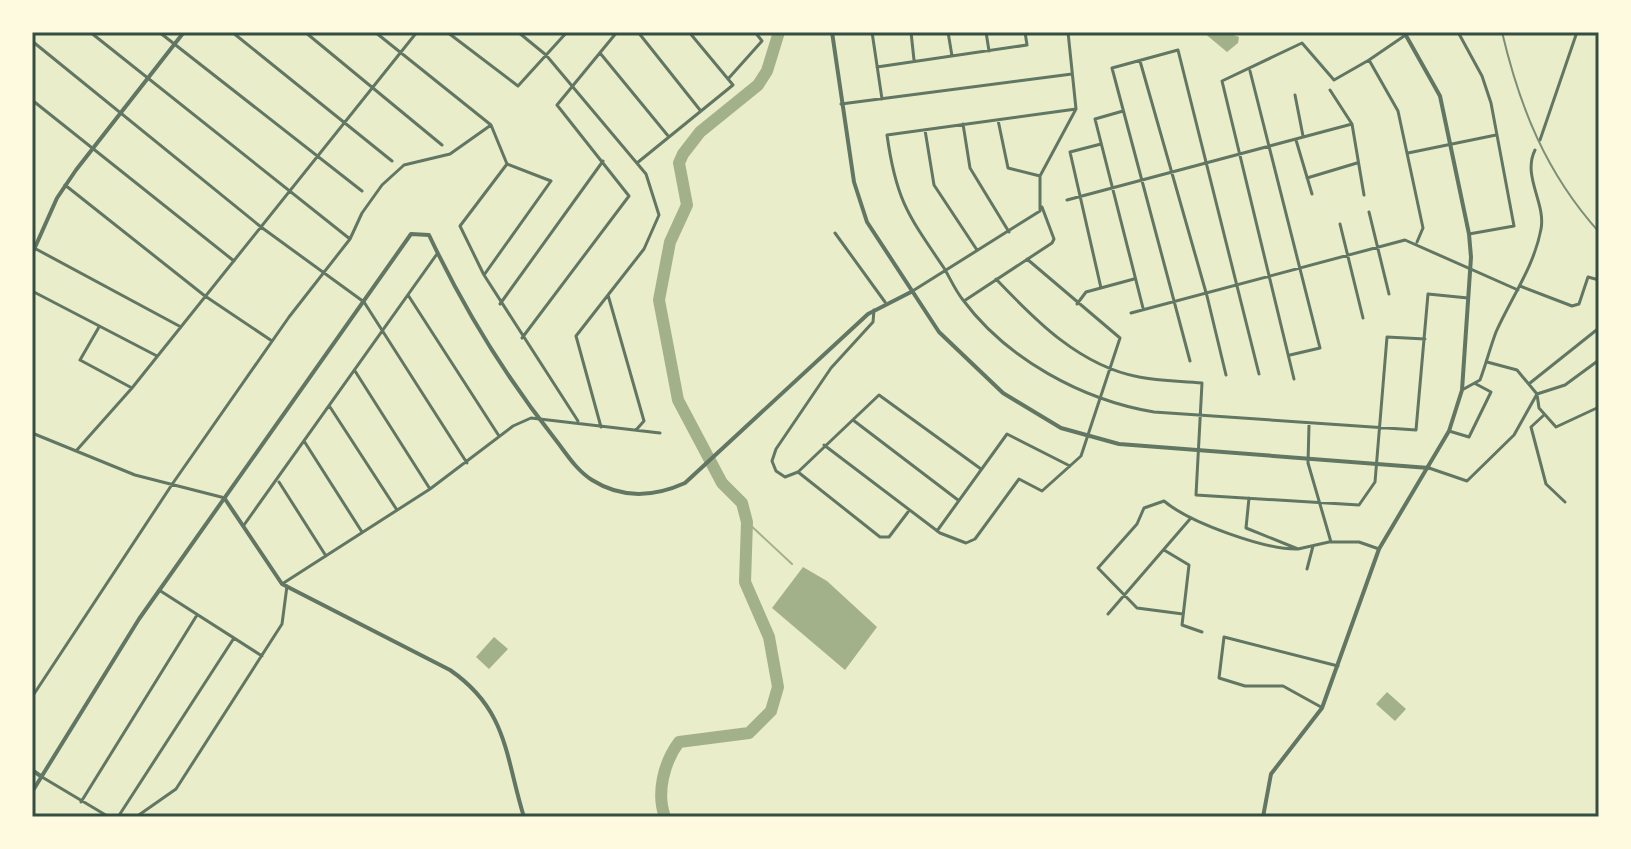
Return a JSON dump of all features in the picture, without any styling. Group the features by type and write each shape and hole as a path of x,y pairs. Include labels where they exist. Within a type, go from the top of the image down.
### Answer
{"street":[{"path":"90,32 350,239"},
{"path":"159,32 362,191"},
{"path":"32,254 65,185 184,32"},
{"path":"232,32 392,161"},
{"path":"305,32 442,145"},
{"path":"375,32 491,125 507,164 551,181 484,275"},
{"path":"76,451 132,388 417,32"},
{"path":"447,32 518,86 567,32"},
{"path":"518,32 546,55 646,174 659,215 644,249 576,336 601,427"},
{"path":"522,338 629,196 557,105 617,32"},
{"path":"638,32 701,111"},
{"path":"637,163 733,85 689,32"},
{"path":"728,79 762,41 755,32"},
{"path":"832,32 854,182 867,222 911,292 949,344 1003,393 1051,422 1088,437 1119,444 1429,468 1467,481 1514,435 1537,394 1565,385 1599,360"},
{"path":"872,32 882,99"},
{"path":"911,32 914,62"},
{"path":"948,32 952,56"},
{"path":"986,32 989,51"},
{"path":"877,67 1027,45 1025,32"},
{"path":"32,792 159,590 410,235 427,233 474,321 537,416 578,468 617,492 644,494 670,490 705,469 874,309 911,292 1040,211 1040,176 1076,109 1068,32"},
{"path":"1458,32 1482,76 1491,103 1514,226 1469,234"},
{"path":"1540,140 1577,32"},
{"path":"1263,817 1267,782 1274,767 1322,708 1379,549 1449,431 1462,390 1471,268 1469,234 1452,144 1434,81 1407,33 1334,80 1302,43 1250,71 1222,81 1294,379"},
{"path":"32,41 261,227 364,302 467,463"},
{"path":"1190,361 1112,68 1178,50 1259,374"},
{"path":"600,53 669,137"},
{"path":"1369,60 1398,111 1423,228 1416,244"},
{"path":"1140,61 1226,375"},
{"path":"1250,71 1320,348 1289,355"},
{"path":"841,104 1073,74"},
{"path":"1330,90 1352,124 1364,195"},
{"path":"1295,95 1303,136"},
{"path":"32,100 234,261"},
{"path":"1076,109 887,135 891,165 907,216 964,301 1022,358 1101,398 1143,411 1416,430 1428,294 1468,298"},
{"path":"1123,111 1095,119 1144,310"},
{"path":"998,120 1008,168 1040,176"},
{"path":"963,124 970,168 1009,232"},
{"path":"1067,200 1352,124"},
{"path":"32,697 173,483 272,341 350,239 362,213 382,185 404,165 450,154 491,125"},
{"path":"925,130 934,185 977,250"},
{"path":"1408,153 1496,135"},
{"path":"1295,139 1312,194"},
{"path":"1101,144 1070,152 1101,288"},
{"path":"1462,390 1476,384 1487,362 1496,332 1519,288 1541,227 1541,210 1531,168 1535,150"},
{"path":"500,304 603,161"},
{"path":"1307,178 1357,163"},
{"path":"507,164 460,226 500,304 578,421"},
{"path":"65,185 205,296 272,341"},
{"path":"964,301 1054,239 1040,202"},
{"path":"1369,212 1389,294"},
{"path":"1340,224 1363,318"},
{"path":"835,233 885,302"},
{"path":"1131,313 1405,240 1519,288 1572,306 1579,304 1588,277 1599,280"},
{"path":"35,248 181,327"},
{"path":"244,525 438,253"},
{"path":"824,445 937,531 966,543 975,539 1019,479 1042,491 1081,456 1120,338 1027,259"},
{"path":"996,279 1060,339 1111,368 1141,378 1202,383 1196,495 1359,505 1375,482 1387,337 1425,339"},
{"path":"1077,304 1086,292 1135,279"},
{"path":"32,291 157,356"},
{"path":"408,295 499,436"},
{"path":"608,295 644,421 636,430"},
{"path":"874,309 873,322 831,368 773,455 773,467 785,477 798,472 879,395 981,469"},
{"path":"100,326 80,360 132,388"},
{"path":"1528,384 1599,328"},
{"path":"1487,362 1517,370 1537,394 1544,415 1556,427 1598,408 1599,418"},
{"path":"355,371 430,489"},
{"path":"1449,431 1469,437 1491,392 1476,384"},
{"path":"330,407 397,510"},
{"path":"1544,415 1531,427 1546,484 1565,502"},
{"path":"284,585 430,489 499,436 537,416 660,433"},
{"path":"852,419 958,500"},
{"path":"1309,424 1307,458 1331,542"},
{"path":"32,433 135,475 225,499 284,585 450,670 472,685 497,719 524,817"},
{"path":"937,531 1007,434 1070,466"},
{"path":"304,441 362,532"},
{"path":"798,472 880,537 889,537 909,511"},
{"path":"278,480 326,556"},
{"path":"1249,498 1246,528 1298,549"},
{"path":"1183,614 1143,611 1098,568 1137,524 1144,508 1164,501 1190,519 1262,541 1276,550 1331,542 1359,542 1379,549"},
{"path":"1108,614 1190,519"},
{"path":"1307,569 1313,546"},
{"path":"1164,550 1189,565 1182,625 1187,630 1202,632"},
{"path":"136,817 176,789 262,656 282,624 284,585"},
{"path":"159,590 262,656"},
{"path":"81,802 197,615"},
{"path":"1322,708 1283,686 1245,686 1219,678 1224,637 1338,666"},
{"path":"118,817 234,638"},
{"path":"32,770 109,817"}],"shaded area":[{"path":"1203,32 1225,32 1239,37 1238,43 1227,52"},
{"path":"803,567 827,581 877,627 845,670 772,608"},
{"path":"494,637 508,649 489,669 476,657"},
{"path":"1387,692 1406,709 1395,721 1376,704"}],"waterway":[{"path":"665,817 661,798 663,778 679,742 749,733 771,711 778,687 769,637 745,582 747,522 742,503 722,483 678,400 659,300 670,242 687,205 679,163 683,154 700,132 758,85 767,71 779,32"},
{"path":"747,522 792,564"}],"railway":[{"path":"1502,32 1517,87 1537,138 1564,187 1599,232"}]}
